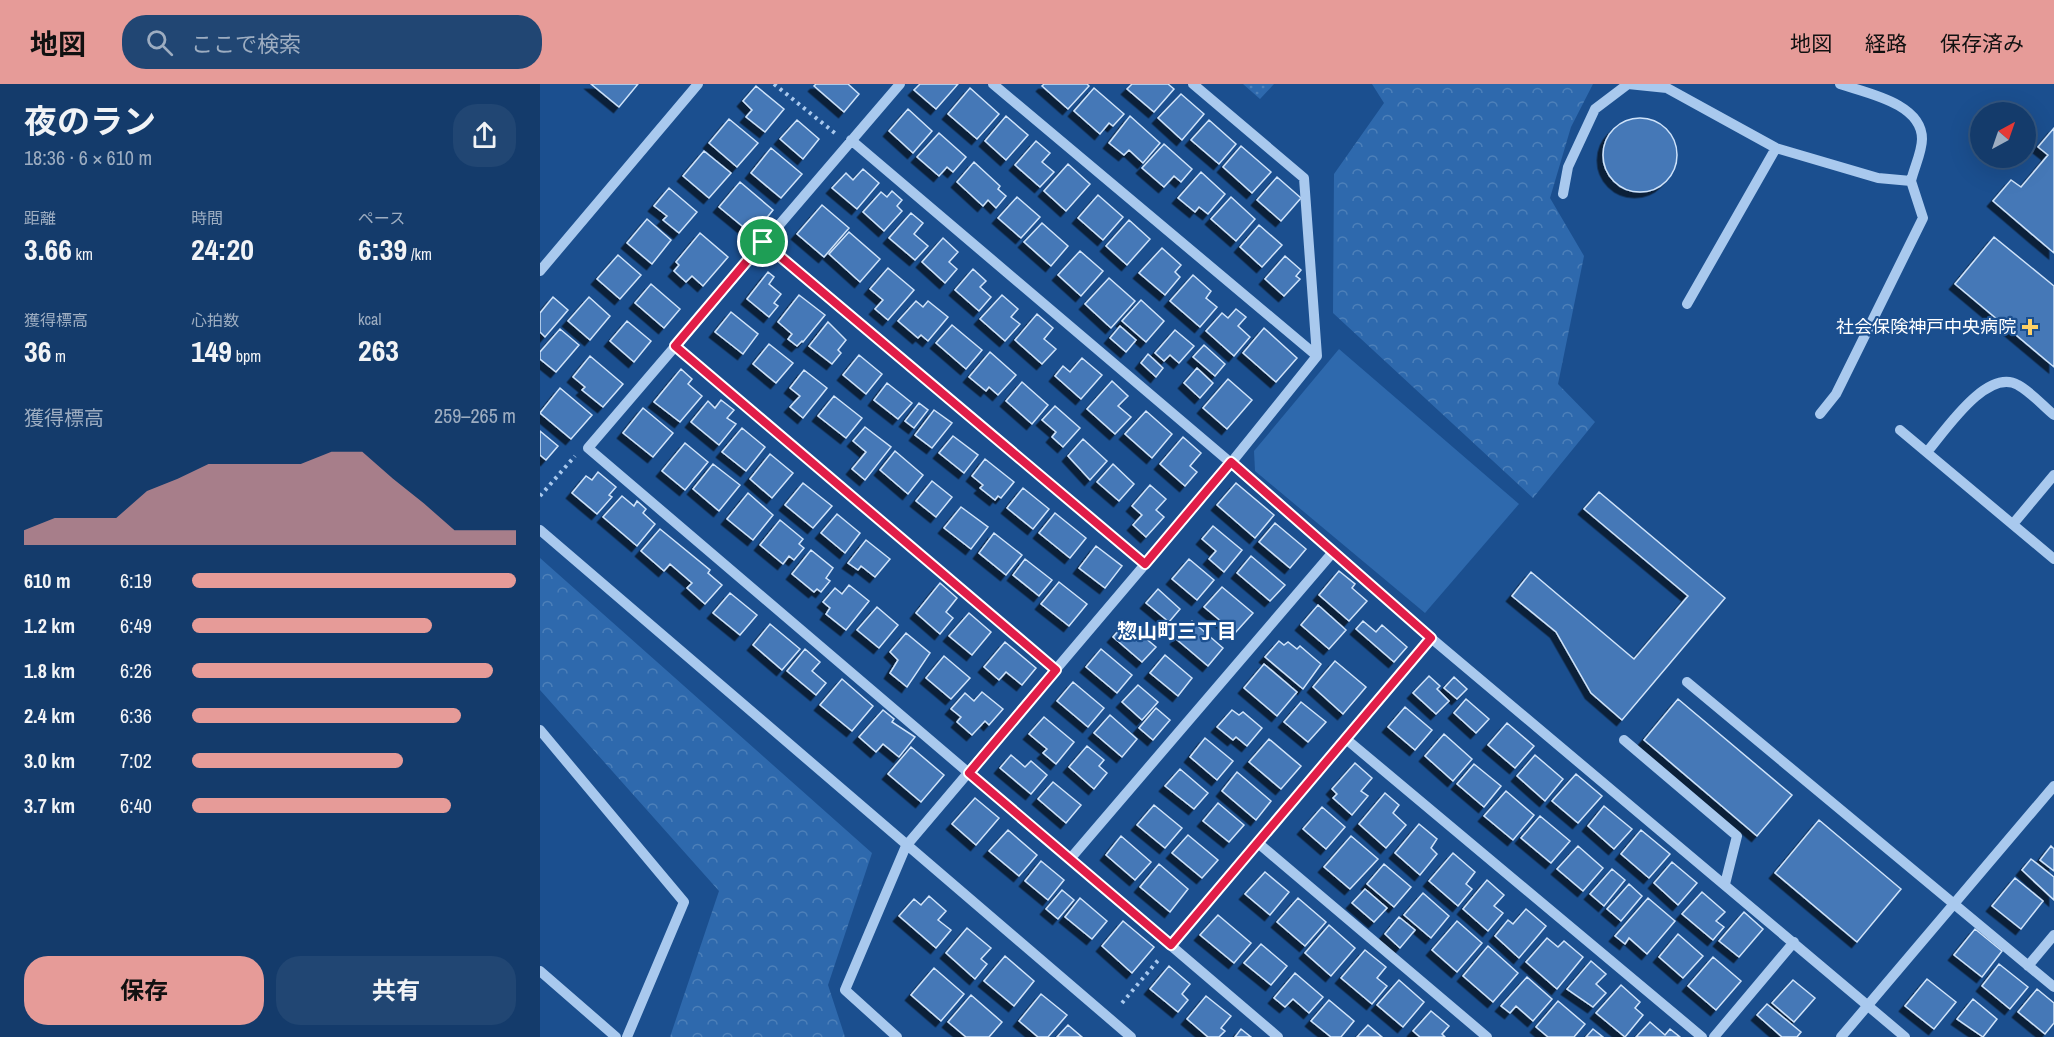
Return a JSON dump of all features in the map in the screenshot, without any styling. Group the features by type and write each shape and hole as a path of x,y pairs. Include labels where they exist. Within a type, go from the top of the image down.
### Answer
{"street":[{"path":"540,271 698,84"},
{"path":"900,84 588,448 1278,1037"},
{"path":"993,84 1317,356"},
{"path":"897,1037 845,990 906,846 1231,462 1317,356 1304,178 1193,84"},
{"path":"1563,194 1568,167 1595,109 1628,84 1667,88 1776,148 1878,178 1911,180"},
{"path":"1820,414 1836,394 1923,218 1911,180 1922,139 1914,118 1896,104 1840,84"},
{"path":"851,140 1231,462 1431,638 1905,1037"},
{"path":"1688,304 1776,148"},
{"path":"763,242 1145,564"},
{"path":"675,346 1056,670"},
{"path":"1927,452 1983,389 2000,381 2018,384 2054,415"},
{"path":"1900,429 2054,559"},
{"path":"2013,524 2054,476"},
{"path":"540,530 1131,1037"},
{"path":"1070,859 1333,552"},
{"path":"1171,945 1431,638"},
{"path":"1687,682 2054,987"},
{"path":"540,730 684,902 627,1037"},
{"path":"1346,739 1702,1037"},
{"path":"1624,740 1737,836 1725,884"},
{"path":"1841,1037 2054,786"},
{"path":"1258,843 1487,1037"},
{"path":"2028,966 2054,935"},
{"path":"1714,1037 1794,942"},
{"path":"540,972 616,1037"}],"path":[{"path":"774,84 831,132 851,140"},
{"path":"540,496 573,457 588,448"},
{"path":"1122,1003 1171,945"}],"green space":[{"path":"1243,84 1274,84 1260,99"},
{"path":"1372,84 1593,84 1571,127 1550,198 1584,256 1558,384 1595,422 1533,498 1333,313 1334,174 1384,103"},
{"path":"1339,349 1519,504 1425,613 1255,471 1254,451"},
{"path":"540,558 872,853 828,985 845,1037 670,1037 719,891 540,690"}],"building":[{"path":"591,84 638,84 619,107"},
{"path":"816,84 848,84 859,94 844,112 814,86"},
{"path":"920,84 958,84 936,109 914,90"},
{"path":"1044,84 1087,84 1089,86 1068,109 1042,86"},
{"path":"1132,84 1168,84 1174,89 1154,112 1127,89"},
{"path":"756,86 784,109 765,132 746,117 752,110 743,101"},
{"path":"970,88 999,114 977,139 948,114"},
{"path":"1094,88 1124,114 1113,126 1109,123 1100,134 1074,111"},
{"path":"1181,94 1204,114 1182,140 1158,118"},
{"path":"908,109 932,131 913,153 889,131"},
{"path":"1006,116 1028,135 1006,160 985,141"},
{"path":"1130,116 1160,143 1143,163 1129,150 1124,155 1109,143"},
{"path":"1633,118 1647,118 1661,124 1671,134 1677,148 1677,162 1671,176 1661,186 1647,192 1633,192 1619,186 1609,176 1603,162 1603,148 1609,134 1619,124"},
{"path":"729,119 758,143 737,167 709,143"},
{"path":"797,120 819,139 803,159 780,139"},
{"path":"1209,120 1236,144 1219,164 1191,140"},
{"path":"2054,128 2054,253 1993,201 2011,180 2021,187 2048,155 2038,147"},
{"path":"939,133 966,157 953,172 947,167 939,176 917,157"},
{"path":"1036,141 1050,153 1042,162 1054,172 1040,187 1015,165"},
{"path":"1164,144 1192,169 1181,182 1174,176 1164,187 1142,168"},
{"path":"1241,146 1271,172 1252,193 1223,167"},
{"path":"771,148 802,174 781,198 751,173"},
{"path":"704,151 731,173 709,198 683,176"},
{"path":"974,162 1000,186 998,189 1006,196 996,208 988,200 983,206 957,182"},
{"path":"1068,164 1090,184 1066,211 1044,191"},
{"path":"863,169 879,183 857,209 832,188 846,173 853,180"},
{"path":"1201,172 1225,194 1208,214 1199,207 1195,212 1178,198"},
{"path":"1277,177 1301,198 1281,221 1257,200"},
{"path":"740,182 773,210 753,235 719,207"},
{"path":"669,188 697,212 679,233 663,220 667,216 654,206"},
{"path":"892,191 902,200 897,206 902,211 884,231 863,212 881,192 887,197"},
{"path":"1098,195 1123,217 1103,240 1078,218"},
{"path":"1017,197 1040,217 1021,238 998,218"},
{"path":"1231,197 1255,219 1236,241 1211,219"},
{"path":"822,205 849,228 824,257 797,234"},
{"path":"911,213 923,223 914,234 928,246 915,260 889,238"},
{"path":"647,219 671,240 652,264 627,243"},
{"path":"1129,220 1150,239 1127,265 1106,246"},
{"path":"1042,223 1068,246 1051,266 1024,242"},
{"path":"1259,225 1282,245 1262,267 1240,247"},
{"path":"849,232 880,259 860,282 829,254"},
{"path":"700,233 728,257 703,286 692,276 686,282 674,271 679,265 676,262"},
{"name":"社会保険神戸中央病院","path":"1994,237 2054,286 2054,367 1955,284"},
{"path":"943,238 958,252 949,262 957,269 945,283 922,262"},
{"path":"1162,248 1181,265 1175,272 1180,277 1165,295 1139,273"},
{"path":"1080,251 1103,271 1081,296 1058,275"},
{"path":"618,255 641,275 620,299 597,279"},
{"path":"1285,256 1301,270 1296,276 1300,279 1284,296 1265,279"},
{"path":"888,268 914,290 888,320 875,309 883,300 870,289"},
{"path":"973,269 986,281 980,287 991,297 979,311 955,290"},
{"path":"768,272 774,277 769,284 781,294 774,303 778,306 769,317 747,299"},
{"path":"1193,275 1211,291 1206,298 1217,307 1200,327 1170,301"},
{"path":"1109,278 1135,301 1111,328 1085,304"},
{"path":"651,284 680,309 664,328 635,303"},
{"path":"799,295 825,315 797,346 788,339 792,334 778,322"},
{"path":"1002,295 1018,309 1011,317 1020,324 1005,341 980,319"},
{"path":"553,297 568,310 545,337 540,332 540,313"},
{"path":"589,297 610,316 590,340 568,321"},
{"path":"1141,300 1164,321 1146,342 1122,321"},
{"path":"916,301 923,307 928,301 948,317 928,341 921,335 918,338 898,321"},
{"path":"1236,309 1246,317 1238,326 1250,337 1234,356 1206,331 1222,313 1228,318"},
{"path":"731,312 758,334 743,354 715,332"},
{"path":"1037,314 1053,328 1044,339 1056,349 1042,364 1015,340"},
{"path":"627,321 651,341 634,362 610,341"},
{"path":"828,322 846,340 838,350 841,353 832,364 809,346"},
{"path":"952,325 982,350 966,369 936,343"},
{"path":"1120,326 1136,340 1126,352 1110,338"},
{"path":"1264,328 1297,358 1276,382 1243,353"},
{"path":"560,329 579,345 556,372 540,359 540,352"},
{"path":"1175,330 1194,346 1179,363 1170,355 1164,361 1155,353"},
{"path":"769,344 793,363 776,383 753,364"},
{"path":"1204,345 1225,364 1215,376 1193,357"},
{"path":"990,352 1016,375 998,395 989,387 986,391 969,377"},
{"path":"1148,354 1163,368 1156,377 1141,363"},
{"path":"859,355 882,374 866,394 843,375"},
{"path":"590,356 623,384 603,407 582,390 585,387 573,377"},
{"path":"1082,358 1102,375 1081,399 1055,376 1063,366 1070,372"},
{"path":"1197,368 1213,383 1200,398 1184,383"},
{"path":"681,369 692,379 688,384 702,396 680,422 654,402"},
{"path":"804,370 827,388 803,418 790,407 800,396 790,388"},
{"path":"1228,379 1252,400 1227,429 1203,408"},
{"path":"1112,381 1128,396 1118,406 1131,417 1115,434 1087,409"},
{"path":"1022,382 1048,405 1032,424 1006,401"},
{"path":"887,383 912,403 898,419 874,400"},
{"path":"560,388 592,415 571,439 540,413"},
{"path":"834,396 862,418 846,438 818,416"},
{"path":"721,400 734,410 727,418 736,424 719,445 691,422 708,401 715,408"},
{"path":"919,403 928,410 914,428 905,421"},
{"path":"1055,406 1080,428 1063,447 1052,437 1056,432 1042,420"},
{"path":"643,408 673,433 653,457 623,433"},
{"path":"934,410 952,423 932,448 915,435"},
{"path":"1146,411 1172,434 1152,458 1125,434"},
{"path":"865,427 891,447 865,480 852,469 866,452 853,441"},
{"path":"742,428 765,447 746,471 722,452"},
{"path":"540,431 558,446 546,460 540,455"},
{"path":"953,436 978,455 964,473 939,453"},
{"path":"1183,437 1201,453 1190,466 1197,472 1185,486 1160,464"},
{"path":"1083,439 1107,461 1090,480 1068,456"},
{"path":"685,443 708,462 685,490 662,471"},
{"path":"895,451 923,475 908,494 880,470"},
{"path":"770,454 793,473 772,498 750,479"},
{"path":"985,459 1014,482 1001,498 998,496 995,500 980,488 983,485 972,476"},
{"path":"713,464 740,485 719,511 693,489"},
{"path":"1113,464 1134,484 1119,501 1097,482"},
{"path":"598,472 616,487 609,495 612,497 597,514 572,493 586,476 592,480"},
{"path":"932,481 952,497 936,517 916,501"},
{"path":"803,483 832,506 813,528 785,505"},
{"path":"1236,483 1274,515 1255,538 1217,505"},
{"path":"1150,485 1166,499 1156,510 1164,517 1146,537 1133,525 1142,515 1132,506"},
{"path":"1023,488 1049,509 1033,529 1007,508"},
{"path":"1599,492 1725,598 1622,720 1591,693 1556,632 1512,596 1531,572 1634,659 1688,596 1584,509"},
{"path":"748,493 773,515 753,540 727,519"},
{"path":"622,496 634,506 637,501 646,509 643,513 655,524 637,546 603,517"},
{"path":"961,507 988,527 971,549 944,528"},
{"path":"1055,513 1086,538 1070,558 1039,533"},
{"path":"837,514 860,533 845,553 821,533"},
{"path":"780,520 803,539 799,544 804,548 794,560 789,556 783,564 760,545"},
{"path":"1275,523 1306,549 1290,568 1259,542"},
{"path":"1213,526 1242,550 1224,572 1209,559 1216,551 1202,539"},
{"path":"660,529 710,570 708,573 722,585 705,604 687,588 692,583 670,564 664,571 641,551"},
{"path":"994,533 1022,555 1006,575 979,553"},
{"path":"866,540 890,559 875,577 861,566 858,570 848,563"},
{"path":"1096,546 1122,566 1105,588 1079,568"},
{"path":"811,550 833,568 826,578 830,581 821,592 817,589 814,592 792,574"},
{"path":"1251,556 1285,585 1270,601 1237,573"},
{"path":"1025,559 1052,580 1039,596 1013,575"},
{"path":"1189,559 1214,580 1197,600 1172,579"},
{"path":"1339,571 1355,584 1352,588 1367,601 1349,621 1319,595"},
{"path":"1059,582 1087,604 1069,626 1041,604"},
{"path":"940,583 957,598 946,612 953,618 940,634 916,613"},
{"path":"849,585 869,601 846,630 826,614 830,608 823,602 835,588 842,594"},
{"path":"1222,587 1253,613 1235,633 1204,607"},
{"path":"1158,589 1180,609 1169,622 1146,603"},
{"path":"730,593 757,615 740,635 713,613"},
{"path":"1318,605 1346,630 1329,649 1301,625"},
{"path":"877,607 898,625 879,648 857,630"},
{"path":"969,613 991,632 972,655 949,636"},
{"path":"1192,621 1223,648 1208,666 1176,639"},
{"path":"1363,621 1376,632 1382,625 1407,647 1394,662 1356,629"},
{"path":"1126,622 1156,647 1142,662 1113,637"},
{"path":"770,624 800,649 782,670 753,645"},
{"path":"906,633 930,653 907,687 890,673 898,660 890,652"},
{"path":"1279,641 1284,645 1288,642 1297,649 1300,646 1321,664 1303,689 1265,657"},
{"path":"1005,642 1036,668 1022,685 1006,672 999,680 984,667"},
{"path":"805,649 820,662 812,671 826,683 816,695 787,671"},
{"path":"1101,649 1132,675 1117,693 1086,667"},
{"path":"1165,655 1192,678 1178,696 1150,673"},
{"path":"944,656 970,678 951,699 926,678"},
{"path":"1335,661 1366,687 1343,714 1313,687"},
{"path":"1264,664 1297,692 1277,716 1244,688"},
{"path":"1429,676 1440,686 1437,689 1449,701 1436,714 1413,693"},
{"path":"1454,677 1467,689 1457,699 1444,688"},
{"path":"842,679 873,706 852,731 820,705"},
{"path":"1073,682 1104,708 1088,727 1057,701"},
{"path":"1138,685 1158,702 1142,720 1122,702"},
{"path":"982,692 1003,709 989,725 985,721 972,735 957,722 961,717 951,709 965,693 974,701"},
{"path":"1466,699 1489,719 1476,733 1454,713"},
{"path":"1678,699 1792,795 1757,836 1644,740"},
{"path":"1301,702 1326,722 1308,742 1284,722"},
{"path":"1405,707 1432,730 1415,750 1388,727"},
{"path":"1156,708 1170,720 1153,740 1139,728"},
{"path":"883,710 894,719 892,722 915,737 899,757 883,744 876,752 859,737"},
{"path":"1232,710 1239,715 1243,712 1262,728 1247,746 1236,737 1233,740 1217,727"},
{"path":"1110,715 1137,739 1122,757 1094,733"},
{"path":"1044,717 1074,742 1056,764 1043,753 1047,749 1029,734"},
{"path":"1507,723 1534,746 1515,768 1488,745"},
{"path":"1444,734 1472,759 1453,781 1425,756"},
{"path":"1205,738 1233,761 1217,780 1190,757"},
{"path":"1269,739 1301,766 1281,789 1249,762"},
{"path":"1087,746 1104,760 1099,766 1107,773 1094,789 1069,767"},
{"path":"911,747 944,775 921,802 888,774"},
{"path":"1011,755 1025,767 1031,761 1047,775 1031,794 1000,768"},
{"path":"1535,755 1563,779 1545,801 1517,776"},
{"path":"1355,763 1372,778 1361,791 1368,796 1352,815 1333,798 1337,794 1332,789"},
{"path":"1474,764 1501,786 1484,807 1457,784"},
{"path":"1180,769 1208,793 1194,809 1165,786"},
{"path":"1237,772 1271,801 1256,820 1222,791"},
{"path":"1576,774 1602,796 1578,823 1552,801"},
{"path":"1053,782 1081,805 1066,823 1038,799"},
{"path":"1506,791 1534,815 1513,840 1484,816"},
{"path":"1385,793 1399,805 1393,813 1406,825 1386,848 1359,824"},
{"path":"975,798 999,818 976,845 952,824"},
{"path":"1218,803 1244,825 1229,842 1203,821"},
{"path":"1154,805 1182,828 1165,848 1137,825"},
{"path":"1604,806 1632,829 1614,849 1588,826"},
{"path":"1322,807 1345,827 1326,849 1303,829"},
{"path":"1540,816 1570,841 1551,863 1521,838"},
{"path":"1819,820 1901,889 1857,942 1775,873"},
{"path":"1419,824 1437,839 1431,848 1437,854 1420,875 1395,853"},
{"path":"1008,830 1037,855 1019,876 989,851"},
{"path":"1641,830 1670,854 1649,878 1621,854"},
{"path":"1188,835 1218,860 1202,878 1172,853"},
{"path":"1121,836 1151,862 1135,880 1106,855"},
{"path":"1351,836 1378,859 1350,889 1324,867"},
{"path":"1578,846 1603,868 1583,891 1557,869"},
{"path":"2051,846 2054,849 2054,871 2040,860"},
{"path":"1453,853 1475,872 1466,884 1472,889 1458,906 1429,881"},
{"path":"2031,859 2054,877 2054,900 2022,870"},
{"path":"1041,861 1064,880 1048,900 1025,881"},
{"path":"1672,862 1697,883 1678,905 1654,883"},
{"path":"1159,864 1188,889 1170,912 1140,887"},
{"path":"1384,864 1411,887 1394,907 1367,884"},
{"path":"1612,869 1625,880 1604,906 1590,894"},
{"path":"1265,872 1289,892 1270,915 1245,894"},
{"path":"2015,878 2043,901 2021,929 1992,906"},
{"path":"1487,880 1504,895 1494,906 1503,913 1488,931 1463,909"},
{"path":"1629,884 1642,896 1621,921 1607,909"},
{"path":"1365,889 1387,908 1374,922 1352,903"},
{"path":"1062,890 1074,900 1058,919 1046,909"},
{"path":"1702,892 1725,912 1716,921 1724,927 1713,940 1682,914"},
{"path":"1423,893 1449,916 1431,938 1404,915"},
{"path":"929,896 946,911 938,920 951,930 936,948 899,916 914,899 921,905"},
{"path":"1080,898 1107,921 1092,939 1065,917"},
{"path":"1298,898 1326,922 1305,946 1277,922"},
{"path":"1648,898 1675,921 1647,954 1629,938 1625,944 1615,936"},
{"path":"1526,909 1546,926 1519,958 1495,936 1508,920 1513,924"},
{"path":"1744,912 1763,929 1739,957 1719,941"},
{"path":"1218,915 1251,943 1234,963 1200,935"},
{"path":"1399,917 1415,930 1400,948 1385,934"},
{"path":"1123,921 1154,947 1132,973 1102,946"},
{"path":"1457,921 1482,943 1457,972 1432,950"},
{"path":"1329,925 1355,948 1331,976 1305,953"},
{"path":"967,928 991,948 981,959 987,964 975,979 946,953"},
{"path":"1975,929 2002,951 1982,977 1954,955"},
{"path":"1678,934 1703,956 1683,978 1659,957"},
{"path":"1547,938 1558,947 1564,941 1583,957 1557,989 1526,962"},
{"path":"1261,944 1287,966 1271,985 1244,963"},
{"path":"1488,946 1518,973 1493,1002 1463,976"},
{"path":"1365,950 1386,967 1377,978 1387,986 1372,1004 1341,978"},
{"path":"1005,956 1034,981 1014,1006 984,981"},
{"path":"1713,957 1741,981 1716,1010 1688,986"},
{"path":"1591,961 1606,974 1596,984 1606,993 1593,1007 1567,989"},
{"path":"1999,964 2028,987 2010,1009 1982,986"},
{"path":"1169,966 1190,984 1182,994 1188,1000 1178,1012 1150,989"},
{"path":"934,968 964,994 941,1021 911,995"},
{"path":"1295,973 1323,997 1309,1013 1293,999 1285,1007 1274,998"},
{"path":"1527,977 1552,999 1533,1021 1516,1006 1510,1013 1501,1006"},
{"path":"1927,979 1956,1002 1934,1029 1905,1006"},
{"path":"1399,980 1424,1002 1403,1027 1377,1005"},
{"path":"1793,980 1815,998 1794,1022 1772,1003"},
{"path":"1621,985 1640,1002 1635,1008 1643,1015 1625,1037 1596,1013"},
{"path":"2037,989 2054,1003 2054,1023 2045,1034 2018,1012"},
{"path":"1041,994 1067,1015 1048,1037 1038,1037 1019,1021"},
{"path":"971,995 1002,1022 989,1037 966,1037 948,1022"},
{"path":"1206,996 1231,1016 1221,1028 1225,1031 1219,1037 1208,1037 1187,1019"},
{"path":"1973,999 1997,1019 1983,1037 1957,1019"},
{"path":"1329,1000 1354,1021 1341,1037 1331,1037 1311,1021"},
{"path":"1558,1001 1585,1024 1574,1037 1548,1037 1536,1027"},
{"path":"1767,1004 1801,1032 1797,1037 1782,1037 1757,1015"},
{"path":"1431,1011 1449,1026 1442,1034 1445,1037 1420,1037 1413,1031"},
{"path":"1650,1022 1665,1035 1670,1029 1680,1037 1636,1037"},
{"path":"1068,1025 1082,1037 1057,1037"},
{"path":"1368,1025 1382,1037 1357,1037"},
{"path":"1241,1029 1251,1037 1235,1037"},
{"path":"1593,1029 1603,1037 1586,1037"}],"place":[{"name":"社会保険神戸中央病院","path":"2030,327"}],"district":[{"name":"惣山町三丁目","path":"1177,631"}],"route":[{"path":"763,242 1145,564 1231,462 1431,638 1171,945 969,773 1056,670 675,346 763,242"}]}
